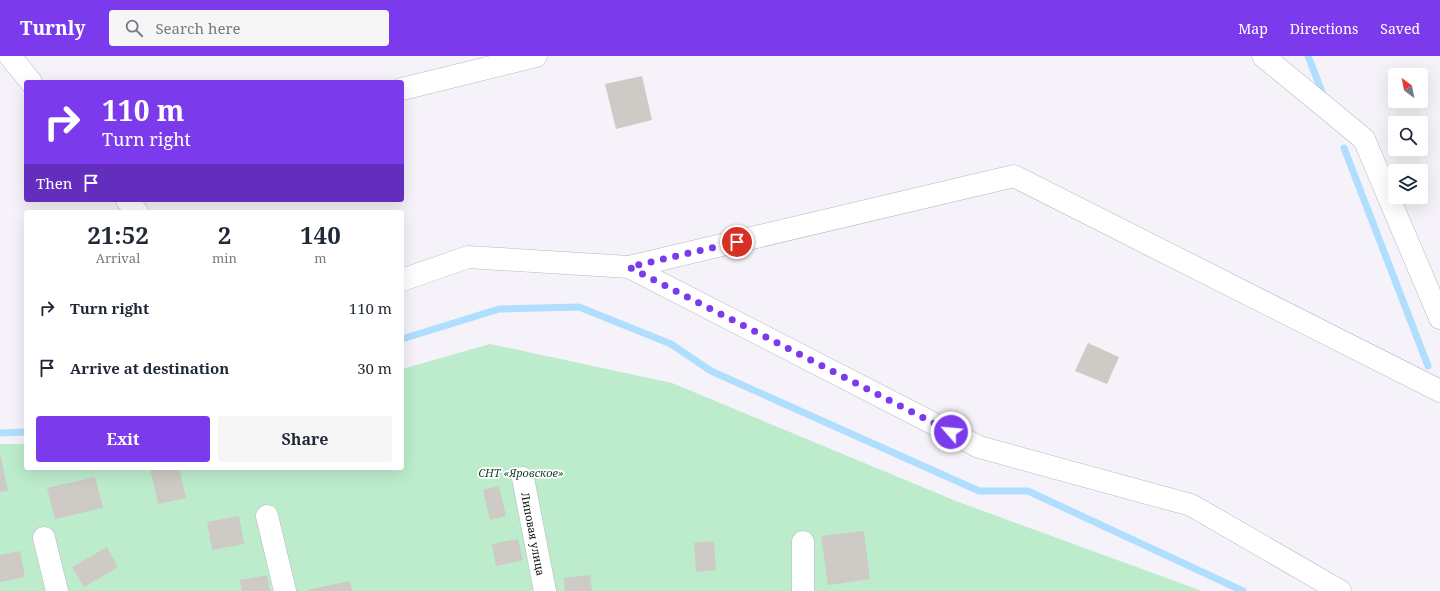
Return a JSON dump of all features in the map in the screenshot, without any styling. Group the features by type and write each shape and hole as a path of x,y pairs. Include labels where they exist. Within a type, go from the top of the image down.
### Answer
{"street":[{"path":"10,56 29,80"},
{"path":"404,88 536,56"},
{"path":"1263,56 1364,139 1440,318"},
{"path":"404,279 468,257 629,267 1014,176 1440,391"},
{"path":"129,202 135,210"},
{"path":"629,267 979,447 1191,505 1340,591"},
{"name":"Липовая улица","path":"522,478 544,591"},
{"path":"267,516 285,591"},
{"path":"44,538 57,591"},
{"path":"803,542 803,591"}],"green space":[{"name":"СНТ «Яровское»","path":"490,344 672,383 956,501 1202,591 0,591 0,444 24,444 24,470 404,470 404,368"}],"building":[{"path":"642,76 652,120 616,129 605,84"},
{"path":"1088,343 1119,357 1107,384 1075,371"},
{"path":"0,453 8,491 0,492"},
{"path":"150,470 179,470 186,498 158,504"},
{"path":"95,477 103,508 55,519 47,488"},
{"path":"499,486 506,516 490,520 483,490"},
{"path":"239,516 244,544 212,550 207,522"},
{"path":"864,531 870,579 828,585 821,536"},
{"path":"518,539 523,560 496,566 492,544"},
{"path":"714,541 716,570 696,572 694,543"},
{"path":"107,547 118,567 84,587 72,567"},
{"path":"20,551 25,577 0,582 0,555"},
{"path":"267,575 270,591 242,591 240,580"},
{"path":"590,575 592,591 565,591 564,578"},
{"path":"350,581 352,591 307,591 307,590"}],"waterway":[{"path":"1308,56 1324,97"},
{"path":"1344,148 1428,366"},
{"path":"404,338 499,309 579,307 671,344 711,371 979,491 1028,491 1243,591"},
{"path":"0,433 24,432"}],"route":[{"path":"737,242 629,267 951,432"}]}
